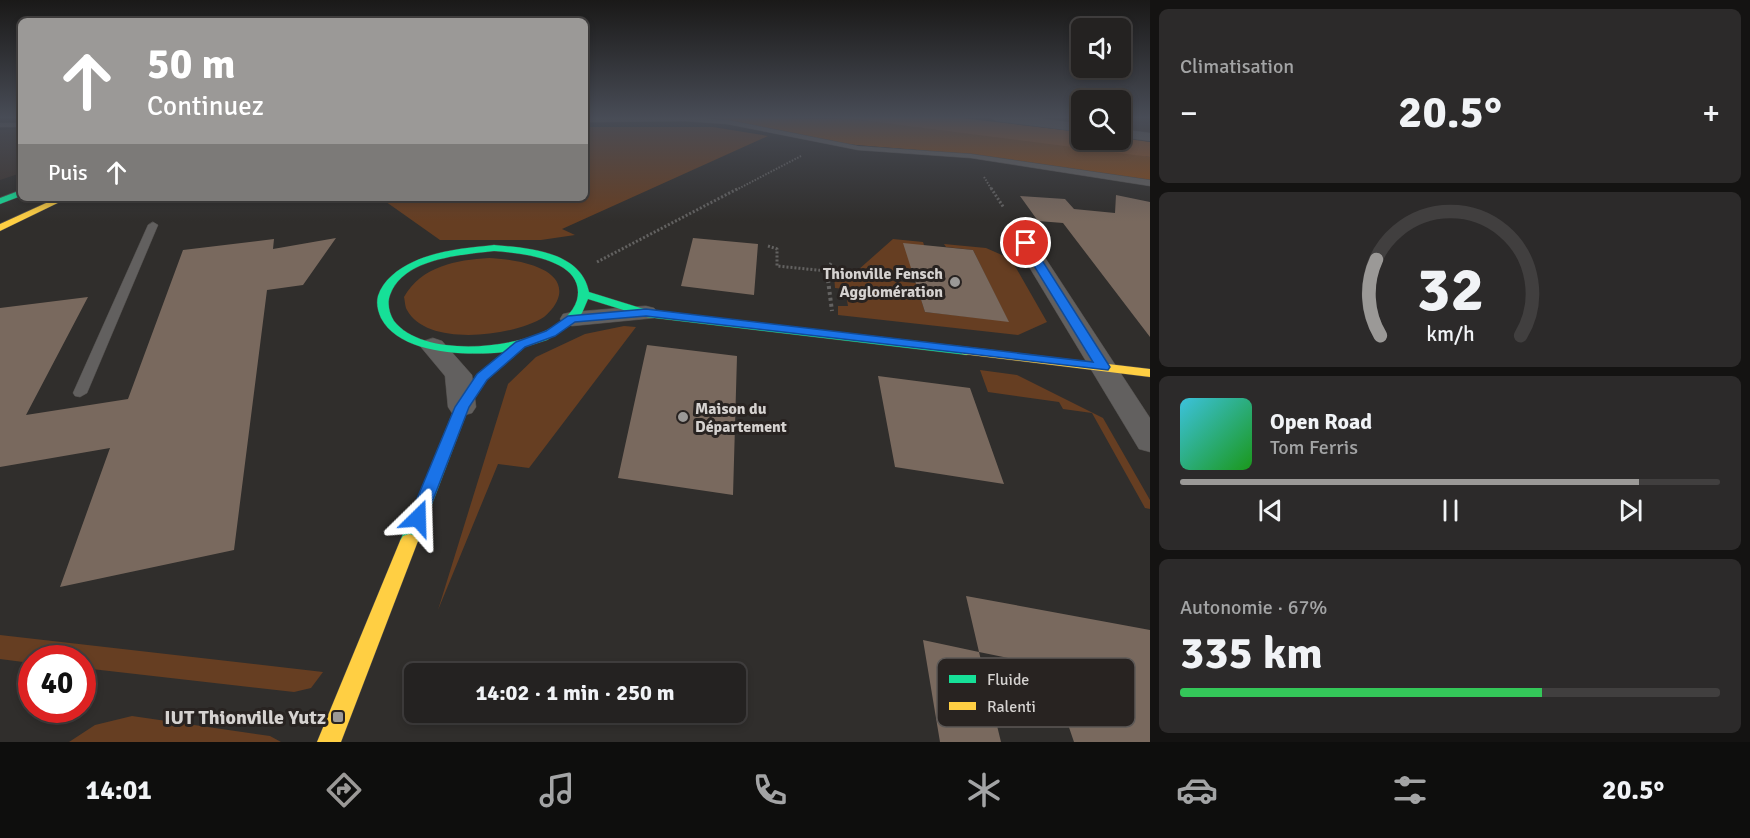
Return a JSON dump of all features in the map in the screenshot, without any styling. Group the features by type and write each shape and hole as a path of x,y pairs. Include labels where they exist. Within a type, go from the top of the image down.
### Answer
{"main road":[{"path":"0,186 18,179"},
{"path":"0,201 18,194"},
{"path":"0,228 58,201"},
{"path":"494,249 545,256 562,264 575,274 582,283 585,294 582,307 572,319 551,334 520,345 486,350 451,350 399,333 385,319 381,304 386,289 399,275 417,264 467,250 494,249"},
{"path":"585,294 646,313 1150,373"},
{"path":"329,742 462,407 482,377 520,345"}],"street":[{"path":"1015,227 1150,442"},
{"path":"572,319 646,313"},
{"path":"433,346 458,375 462,407"}],"lane":[{"path":"891,152 971,156 1150,183"},
{"path":"80,393 153,225"}],"path":[{"path":"575,274 806,152"},
{"path":"971,156 1015,227"},
{"path":"768,246 777,249 777,266 922,280"},
{"path":"831,263 827,271 832,316"}],"shaded area":[{"path":"0,152 18,152 18,174 0,180"},
{"path":"588,152 733,152 562,229 575,235 541,240 440,240 385,201 588,201"},
{"path":"936,152 1124,152 1150,157 1150,182 976,155"},
{"path":"1108,152 1150,152 1150,157"},
{"path":"893,239 923,242 914,276 858,270"},
{"path":"944,244 986,248 1011,259 1047,322 1018,335 838,315 838,306 848,306 845,289 835,288 834,275 916,283 925,312 1008,321 973,250 946,247"},
{"path":"489,258 521,262 544,270 553,277 558,285 559,295 551,310 531,324 493,333 472,335 433,330 417,322 407,310 404,297 420,278 452,263"},
{"path":"624,326 636,327 529,468 498,464 438,610 508,384 536,357 585,334"},
{"path":"980,370 1017,375 1103,418 1150,500 1150,509 1145,508 1092,413 1063,409 1059,402 988,392"},
{"path":"0,635 87,645 18,645 18,661 0,659"},
{"path":"96,646 323,672 311,688 294,692 96,669"},
{"path":"132,716 270,736 281,742 69,742 95,725"}],"building":[{"path":"1116,195 1150,202 1150,337 1063,223 1038,221 1020,196 1065,199 1074,209 1115,213"},
{"path":"336,238 303,285 267,290 234,550 60,587 110,448 0,467 0,308 88,297 26,415 128,399 183,250 274,239 273,249"},
{"path":"693,238 758,244 754,295 681,286"},
{"name":"Thionville Fensch Agglomération","path":"903,243 973,250 1009,322 925,312"},
{"name":"Maison du Département","path":"647,345 737,356 733,495 618,478"},
{"path":"878,376 970,388 1004,484 895,467"},
{"path":"966,596 1150,630 1150,742 1074,742 1069,727 1135,727 1135,658 1009,658 979,652"},
{"path":"923,640 979,652 980,658 937,658 937,724"},
{"path":"938,727 997,727 1001,742 940,742"}],"traffic: fast":[{"path":"0,201 18,194"},
{"path":"494,248 545,256 561,262 574,271 582,281 584,292 582,303 567,323 556,331 530,342 516,346 474,350 445,348 413,340 399,332 389,322 384,311 383,300 387,287 397,276 414,265 433,258 494,248"},
{"path":"585,294 646,313 967,351"},
{"path":"409,541 462,407 482,377 520,345"}],"traffic: slow":[{"path":"0,228 58,201"},
{"path":"967,351 1150,373"},
{"path":"329,742 409,541"}],"place":[{"name":"Thionville Fensch Agglomération","path":"955,282"},
{"name":"Maison du Département","path":"683,417"},
{"name":"IUT Thionville Yutz","path":"338,717"}],"route":[{"path":"418,518 462,407 482,377 520,345 551,334 572,319 646,313 1103,367 1026,243"}]}
